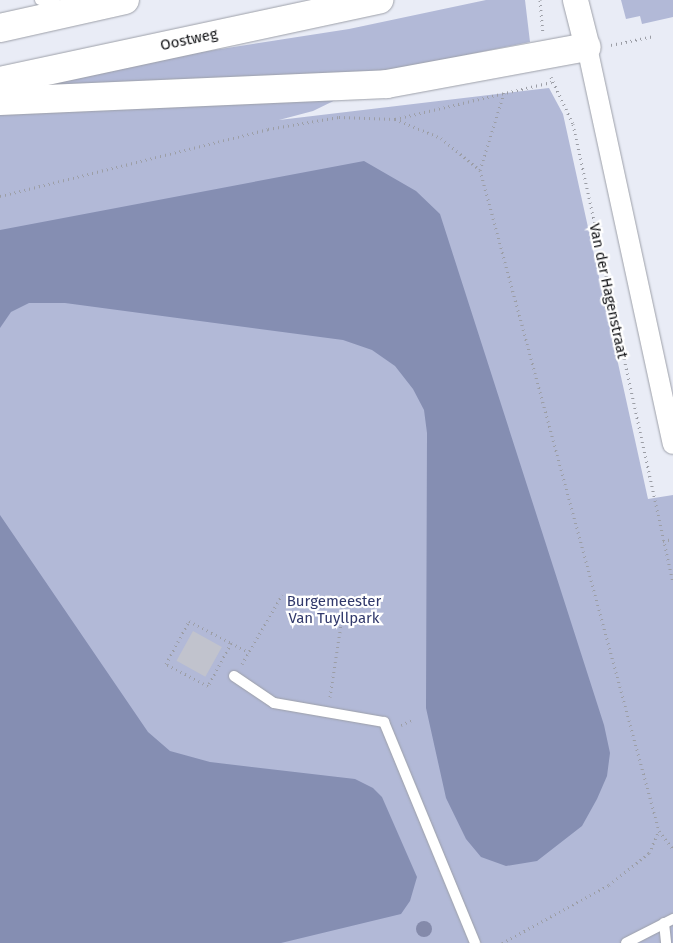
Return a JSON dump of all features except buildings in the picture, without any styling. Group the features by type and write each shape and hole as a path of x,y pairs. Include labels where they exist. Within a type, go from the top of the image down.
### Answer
{"main road":[{"path":"0,28 125,0"},
{"name":"Oostweg","path":"0,81 379,0"},
{"path":"0,101 387,84 598,46"}],"street":[{"name":"Van der Hagenstraat","path":"575,0 598,46 673,444"}],"lane":[{"path":"40,0 80,11"},
{"path":"234,676 274,703 384,722 475,943"},
{"path":"626,943 669,921"},
{"path":"666,943 669,921"}],"path":[{"name":"Van der Hagenstraat","path":"540,0 552,82 573,124 673,583"},
{"path":"598,46 654,36"},
{"path":"0,196 268,129 340,117 396,119 552,82"},
{"path":"504,93 480,170 659,831 673,849"},
{"path":"396,119 441,138 480,170"},
{"path":"664,541 673,539"},
{"path":"217,669 234,676 282,596"},
{"path":"231,643 208,686 166,664 189,621 249,652"},
{"path":"327,712 341,624"},
{"path":"502,943 609,885 649,853 659,831"}],"green space":[{"name":"Burgemeester Van Tuyllpark","path":"486,0 525,0 530,42 399,69 313,111 279,120 549,88 563,114 648,499 673,495 673,943 0,943 0,108 29,87 163,58 349,29"},
{"path":"621,0 673,0 673,17 642,24 640,16 626,19"}],"shaded area":[{"path":"364,161 416,191 440,214 604,725 610,753 607,776 597,799 582,826 537,861 506,866 481,857 466,839 446,798 426,708 427,433 424,410 413,389 395,366 372,350 343,340 65,303 29,303 11,312 0,328 0,230"},
{"path":"0,515 148,732 170,751 210,762 355,779 373,788 382,797 417,877 410,901 401,914 281,943 0,943"}]}
